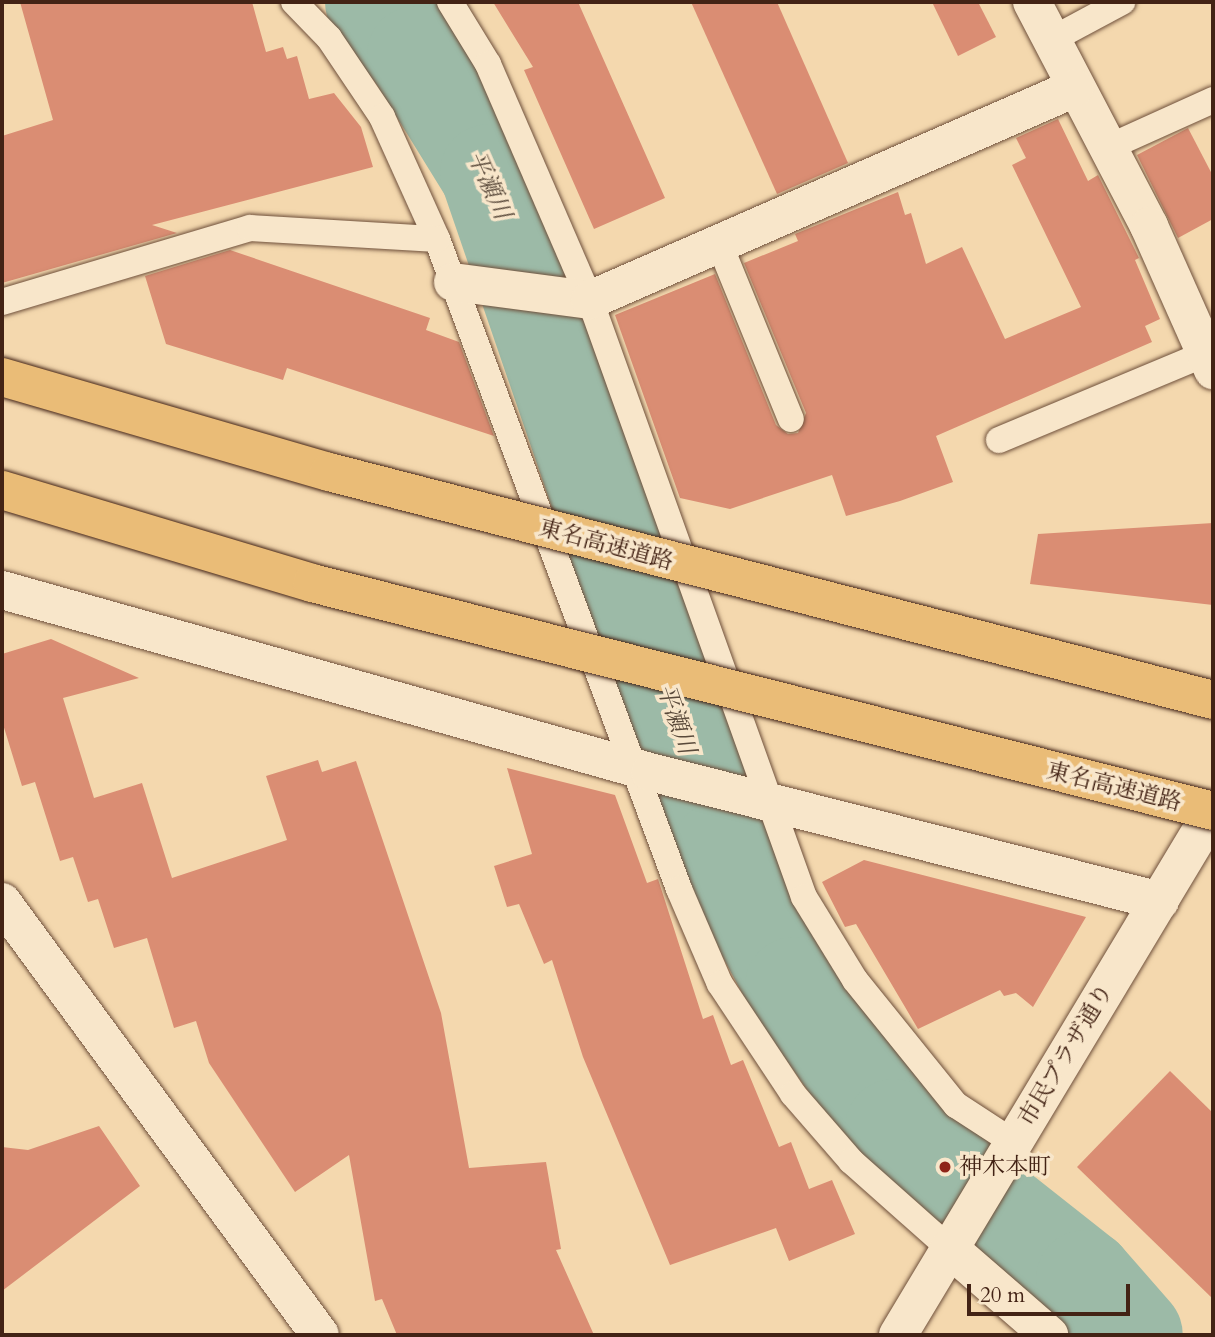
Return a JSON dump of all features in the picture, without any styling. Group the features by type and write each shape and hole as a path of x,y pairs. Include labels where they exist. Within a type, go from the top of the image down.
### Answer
{"highway":[{"name":"東名高速道路","path":"2,377 328,472 1213,700"},
{"name":"東名高速道路","path":"2,491 312,583 1213,811"}],"street":[{"path":"1032,2 1075,88 1109,147 1210,361"},
{"path":"466,285 590,300 1075,88"},
{"path":"2,590 644,770 1160,901"},
{"name":"市民プラザ通り","path":"898,1335 1213,811"},
{"path":"2,902 320,1335"},
{"path":"953,1241 1049,1335"}],"lane":[{"path":"295,2 329,38 382,117 438,239 466,285 644,770 679,889 720,984 793,1094 851,1161 953,1241"},
{"path":"450,2 488,64 590,300 804,897 855,980 956,1105 1009,1149"},
{"path":"1051,40 1122,2"},
{"path":"1109,147 1213,100"},
{"path":"2,302 250,228 438,239"},
{"path":"719,243 791,419"},
{"path":"999,440 1210,361"}],"building":[{"path":"20,2 252,2 266,52 283,47 287,59 297,56 309,99 334,93 361,127 373,167 152,225 177,233 2,283 2,136 53,120"},
{"path":"493,2 578,2 665,198 594,229 524,70 533,67"},
{"path":"691,2 777,2 848,163 777,194"},
{"path":"932,2 978,2 996,37 958,56"},
{"path":"1058,119 1088,181 1098,175 1139,258 1135,260 1160,319 1145,326 1152,342 936,436 953,482 900,501 846,516 832,475 730,509 680,498 615,315 715,274 776,425 788,434 798,433 806,413 744,263 798,241 795,234 898,192 905,215 911,213 926,264 962,247 1005,339 1081,307 1012,165 1026,158 1016,138"},
{"path":"1188,128 1213,176 1213,219 1178,238 1137,155"},
{"path":"230,250 430,318 426,330 459,342 494,436 287,368 283,380 166,344 145,276"},
{"path":"1213,523 1213,605 1030,584 1038,534"},
{"path":"51,639 139,678 63,698 94,798 142,783 172,878 287,840 266,776 318,760 322,772 356,761 441,1013 469,1168 546,1162 561,1249 556,1250 594,1335 397,1335 382,1299 375,1301 349,1155 295,1192 209,1063 196,1021 174,1028 147,938 114,948 98,899 88,902 73,857 60,861 35,782 22,786 2,721 2,654"},
{"path":"507,768 615,795 647,883 658,879 703,1019 713,1015 731,1065 743,1060 779,1147 791,1142 809,1189 832,1180 855,1234 789,1261 776,1228 670,1265 583,1057 552,960 544,964 519,904 507,907 494,866 532,854"},
{"path":"864,860 1086,917 1033,1007 1016,993 1004,996 1000,990 918,1029 856,924 845,927 822,882"},
{"path":"1170,1071 1213,1113 1213,1299 1077,1167"},
{"path":"99,1126 140,1186 2,1291 2,1147 28,1150"}],"waterway":[{"name":"平瀬川","path":"374,2 416,55 489,173 721,850 794,986 894,1128 1085,1279 1134,1335"}],"place":[{"name":"神木本町","path":"945,1167"}]}
